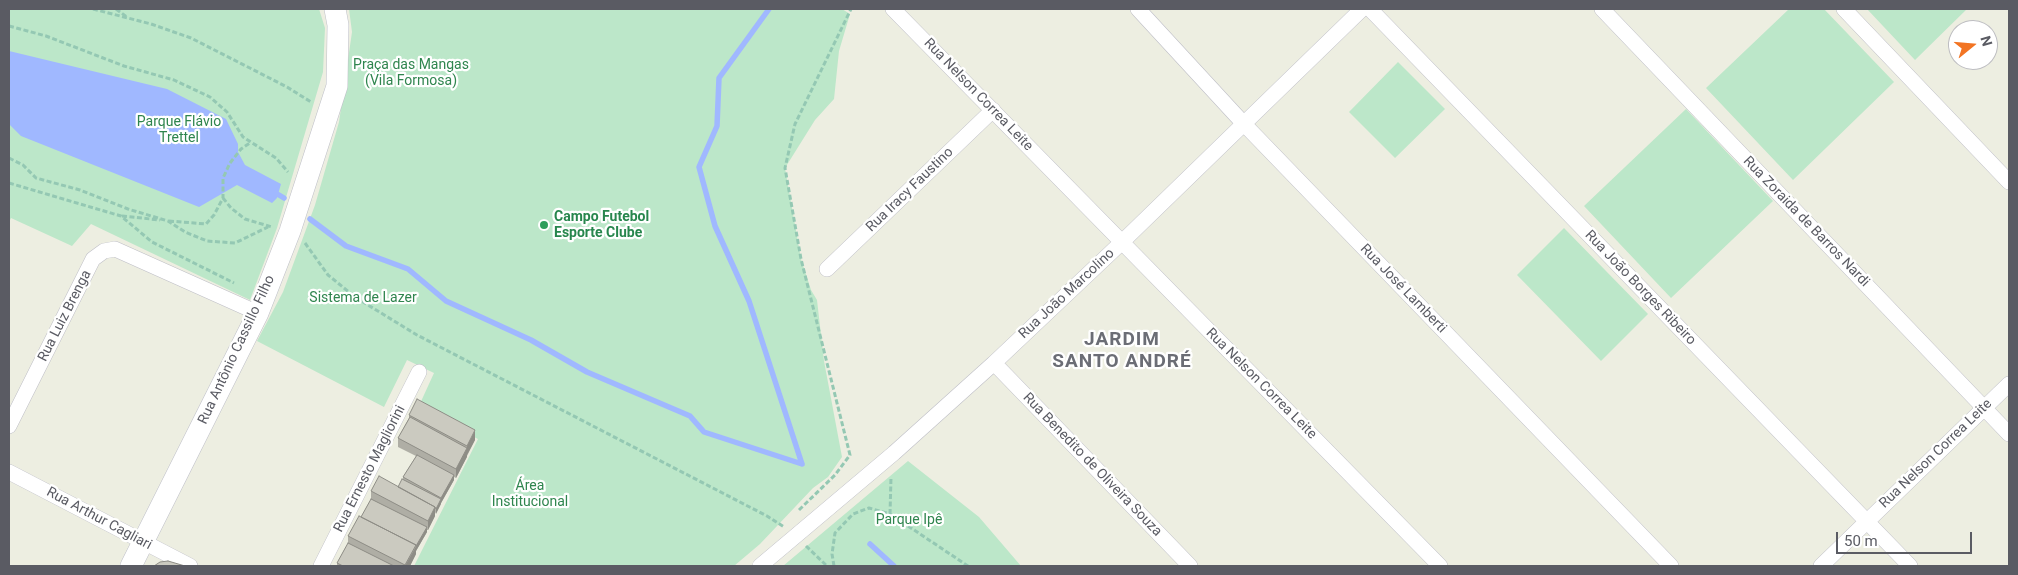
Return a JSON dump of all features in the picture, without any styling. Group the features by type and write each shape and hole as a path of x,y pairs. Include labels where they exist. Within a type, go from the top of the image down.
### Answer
{"street":[{"name":"Rua Antônio Cassillo Filho","path":"131,566 258,313 282,226 304,188 338,86 338,25 335,9"},
{"name":"Rua Nelson Correa Leite","path":"893,9 1440,566"},
{"name":"Rua José Lamberti","path":"1138,9 1244,124 1671,566"},
{"name":"Rua João Marcolino","path":"760,566 894,453 994,363 1121,243 1362,9"},
{"name":"Rua João Borges Ribeiro","path":"1370,9 1910,566"},
{"name":"Rua Zoraida de Barros Nardi","path":"1602,9 2009,434"},
{"path":"1844,9 2009,182"},
{"name":"Rua Iracy Faustino","path":"827,269 993,110"},
{"name":"Rua Luiz Brenga","path":"9,426 93,259 104,251 115,249 258,313"},
{"name":"Rua Benedito de Oliveira Souza","path":"994,363 1190,566"},
{"name":"Rua Ernesto Magliorini","path":"321,566 419,372"},
{"name":"Rua Nelson Correa Leite","path":"1821,566 2009,384"},
{"name":"Rua Arthur Cagliari","path":"9,472 190,566"}],"path":[{"path":"93,9 191,38 280,83 319,108"},
{"path":"116,9 130,19"},
{"path":"9,26 46,36 124,66 174,80 210,97 227,112 242,137 276,158 304,188"},
{"path":"9,183 121,216 206,224 214,215 223,198 223,178 230,163 241,149 251,143"},
{"path":"9,158 23,166 36,178 80,190 128,209 168,220 185,232 207,241 235,243 268,227 282,226 300,237 328,275 355,297 410,330 767,516 796,536 827,566"},
{"path":"223,198 231,208 245,219 268,227"},
{"path":"121,216 152,242 237,284"},
{"path":"890,514 894,453"},
{"path":"834,566 832,554 835,533 853,514 869,508 890,514 968,566"}],"green space":[{"name":"Parque Flávio Trettel","path":"9,9 319,9 325,28 323,72 277,228 250,300 91,224 72,246 11,218 9,222"},
{"path":"349,9 842,9 850,14 839,51 834,99 815,120 785,168 801,259 811,290 817,300 824,361 842,457 828,477 813,488 760,544 734,566 414,566 478,439 418,408 434,373 407,360 384,407 257,341 283,292 315,205 339,122 352,32"},
{"path":"1789,9 1824,9 1894,82 1793,180 1706,88"},
{"path":"1867,9 1967,9 1956,20 1948,20 1948,28 1915,60"},
{"path":"1398,62 1445,109 1395,158 1349,112"},
{"path":"1686,109 1773,201 1671,298 1584,206"},
{"path":"1564,228 1648,314 1601,361 1517,275"},
{"name":"Parque Ipê","path":"908,461 979,517 1021,566 783,566"}],"water":[{"path":"9,51 167,89 226,119 238,144 238,152 245,165 281,184 277,198 272,203 237,185 199,207 21,136 9,124"}],"building":[{"path":"417,399 475,430 467,446 409,415"},
{"path":"410,417 467,448 456,469 398,438"},
{"path":"417,455 454,475 441,498 403,477"},
{"path":"379,476 435,507 428,521 371,491"},
{"path":"402,479 441,499 436,509 398,487"},
{"path":"371,499 427,527 416,546 361,517"},
{"path":"359,516 416,545 405,565 348,536"},
{"path":"348,543 394,566 343,566 337,563"},
{"path":"168,561 185,566 154,566 160,562"}],"waterway":[{"path":"769,9 719,78 717,126 699,167 715,226 749,301 802,464"},
{"path":"279,195 284,198"},
{"path":"310,219 346,246 408,269 446,301 531,340 587,372 690,416 704,432 802,464"},
{"path":"870,544 894,566"}],"place":[{"name":"Campo Futebol Esporte Clube","path":"544,225"}],"district":[{"name":"JARDIM SANTO ANDRÉ","path":"1122,351"}],"park label":[{"name":"Praça das Mangas (Vila Formosa)","path":"411,74"},
{"name":"Sistema de Lazer","path":"363,298"},
{"name":"Área Institucional","path":"530,494"}]}
